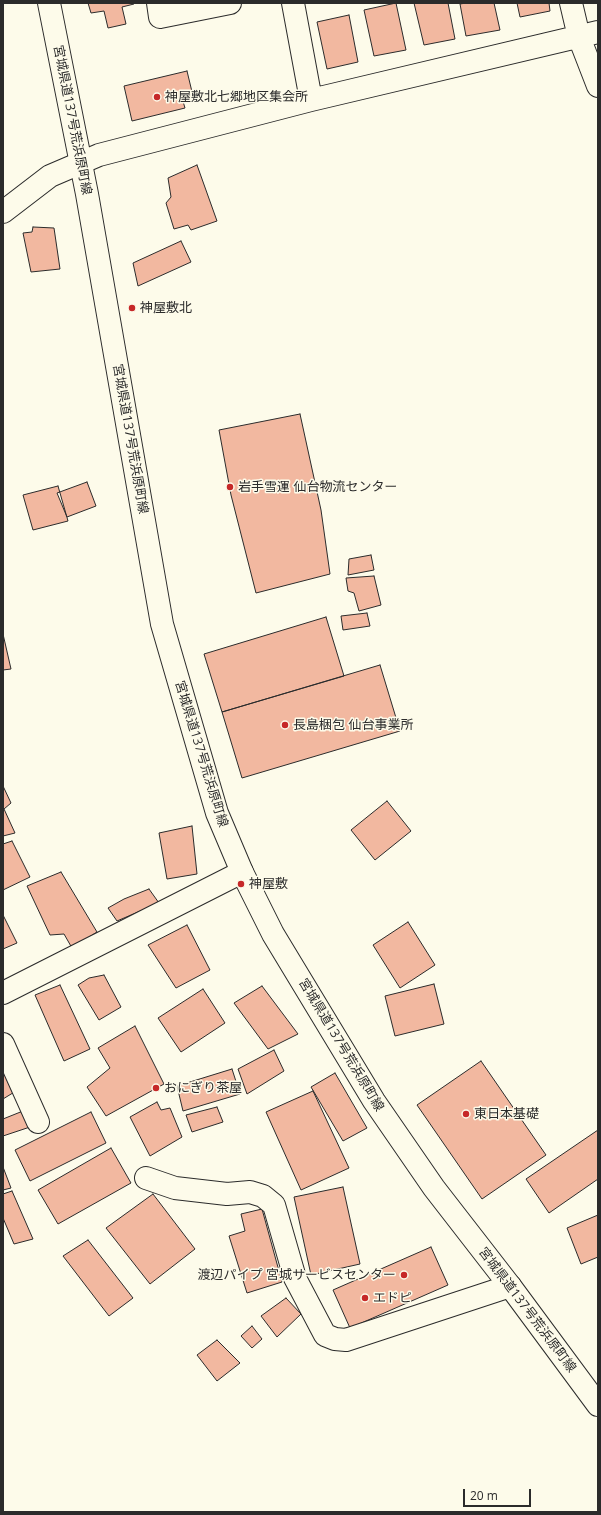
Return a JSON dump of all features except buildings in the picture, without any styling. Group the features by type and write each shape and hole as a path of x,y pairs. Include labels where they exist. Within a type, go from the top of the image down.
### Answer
{"street":[{"name":"宮城県道137号荒浜原町線","path":"49,3 81,163 162,624 217,813 242,872 273,934 374,1101 434,1188 510,1286 598,1405"},
{"path":"158,3 160,17 230,3"},
{"path":"293,3 311,100"},
{"path":"571,3 589,35 598,86"},
{"path":"3,212 50,176 99,155 311,100 589,35"},
{"path":"3,993 242,872"},
{"path":"3,1044 38,1122"},
{"path":"146,1178 174,1188 227,1194 250,1192 263,1196 274,1205 295,1278 325,1335 335,1339 346,1340 510,1286"}],"place":[{"name":"神屋敷北七郷地区集会所","path":"157,97"},
{"name":"神屋敷北","path":"132,308"},
{"name":"岩手雪運 仙台物流センター","path":"230,487"},
{"name":"長島梱包 仙台事業所","path":"285,725"},
{"name":"神屋敷","path":"241,884"},
{"name":"おにぎり茶屋","path":"156,1088"},
{"name":"東日本基礎","path":"466,1114"},
{"name":"渡辺パイプ 宮城サービスセンター","path":"404,1275"},
{"name":"エドピ","path":"365,1298"}]}
